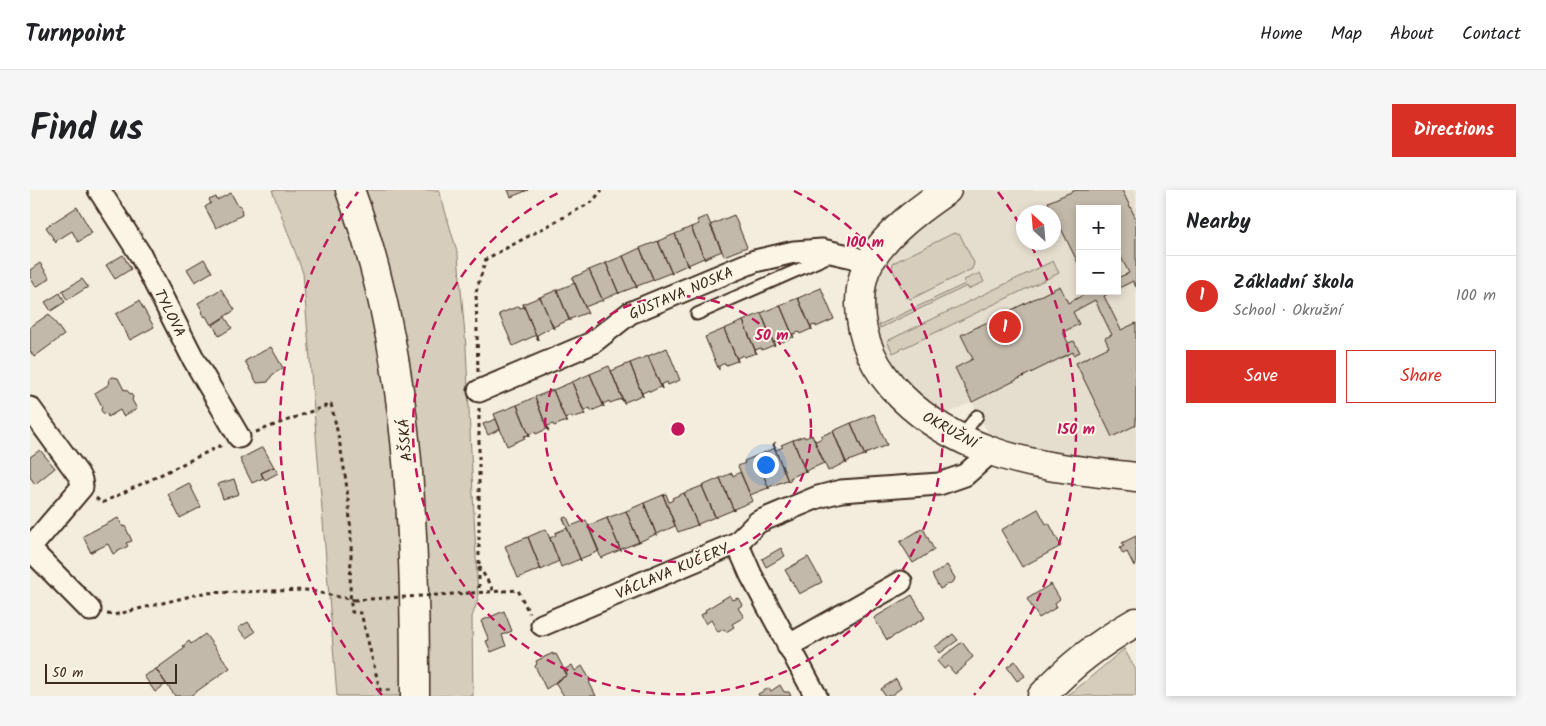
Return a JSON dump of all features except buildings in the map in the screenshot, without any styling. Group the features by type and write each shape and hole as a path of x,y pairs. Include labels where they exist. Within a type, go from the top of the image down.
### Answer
{"street":[{"name":"TYLOVA","path":"100,190 140,254 194,360 239,437"},
{"name":"AŠSKÁ","path":"350,190 365,232 380,285 393,346 404,415 410,493 415,645 403,693"},
{"name":"OKRUŽNÍ","path":"947,190 890,234 868,263 860,291 860,320 868,349 884,378 920,414 964,440 991,452 1022,461 1136,478"},
{"name":"GUSTAVA NOSKA","path":"479,391 592,343 630,313 755,261 794,252 822,250 853,257 868,263"},
{"path":"30,408 80,480 30,549 90,610"},
{"name":"VÁCLAVA KUČERY","path":"542,624 737,544 758,522 818,497 840,491 939,484 965,475 991,452"},
{"path":"737,544 751,575 816,696"},
{"path":"788,646 901,582"},
{"path":"1042,696 1083,657 1136,622"}],"lane":[{"path":"697,314 836,253"},
{"path":"964,440 970,425 977,416"}],"path":[{"path":"80,480 102,503 239,437 331,404 342,450 350,508 352,612 361,613 380,690 403,693"},
{"path":"479,566 494,592"},
{"path":"90,610 114,615 203,593 306,590 352,600 518,590 535,627 542,624"}],"shaded area":[{"path":"272,190 439,190 458,255 466,347 478,599 472,617 473,696 337,696 303,273"},
{"path":"967,190 1136,190 1136,465 999,443 991,438 972,402 944,415 924,403 895,374 877,339 871,314 876,271 909,230"},
{"path":"954,233 960,235 974,263 972,269 911,299 906,297 892,268 893,263"},
{"path":"1053,261 1059,273 893,353 887,341"},
{"path":"980,273 984,282 968,289 967,286 880,328 879,325 965,284 964,280"},
{"path":"1124,649 1136,670 1136,696 1066,696 1074,691"}],"place":[{"name":"Základní škola","path":"1005,327"}]}
